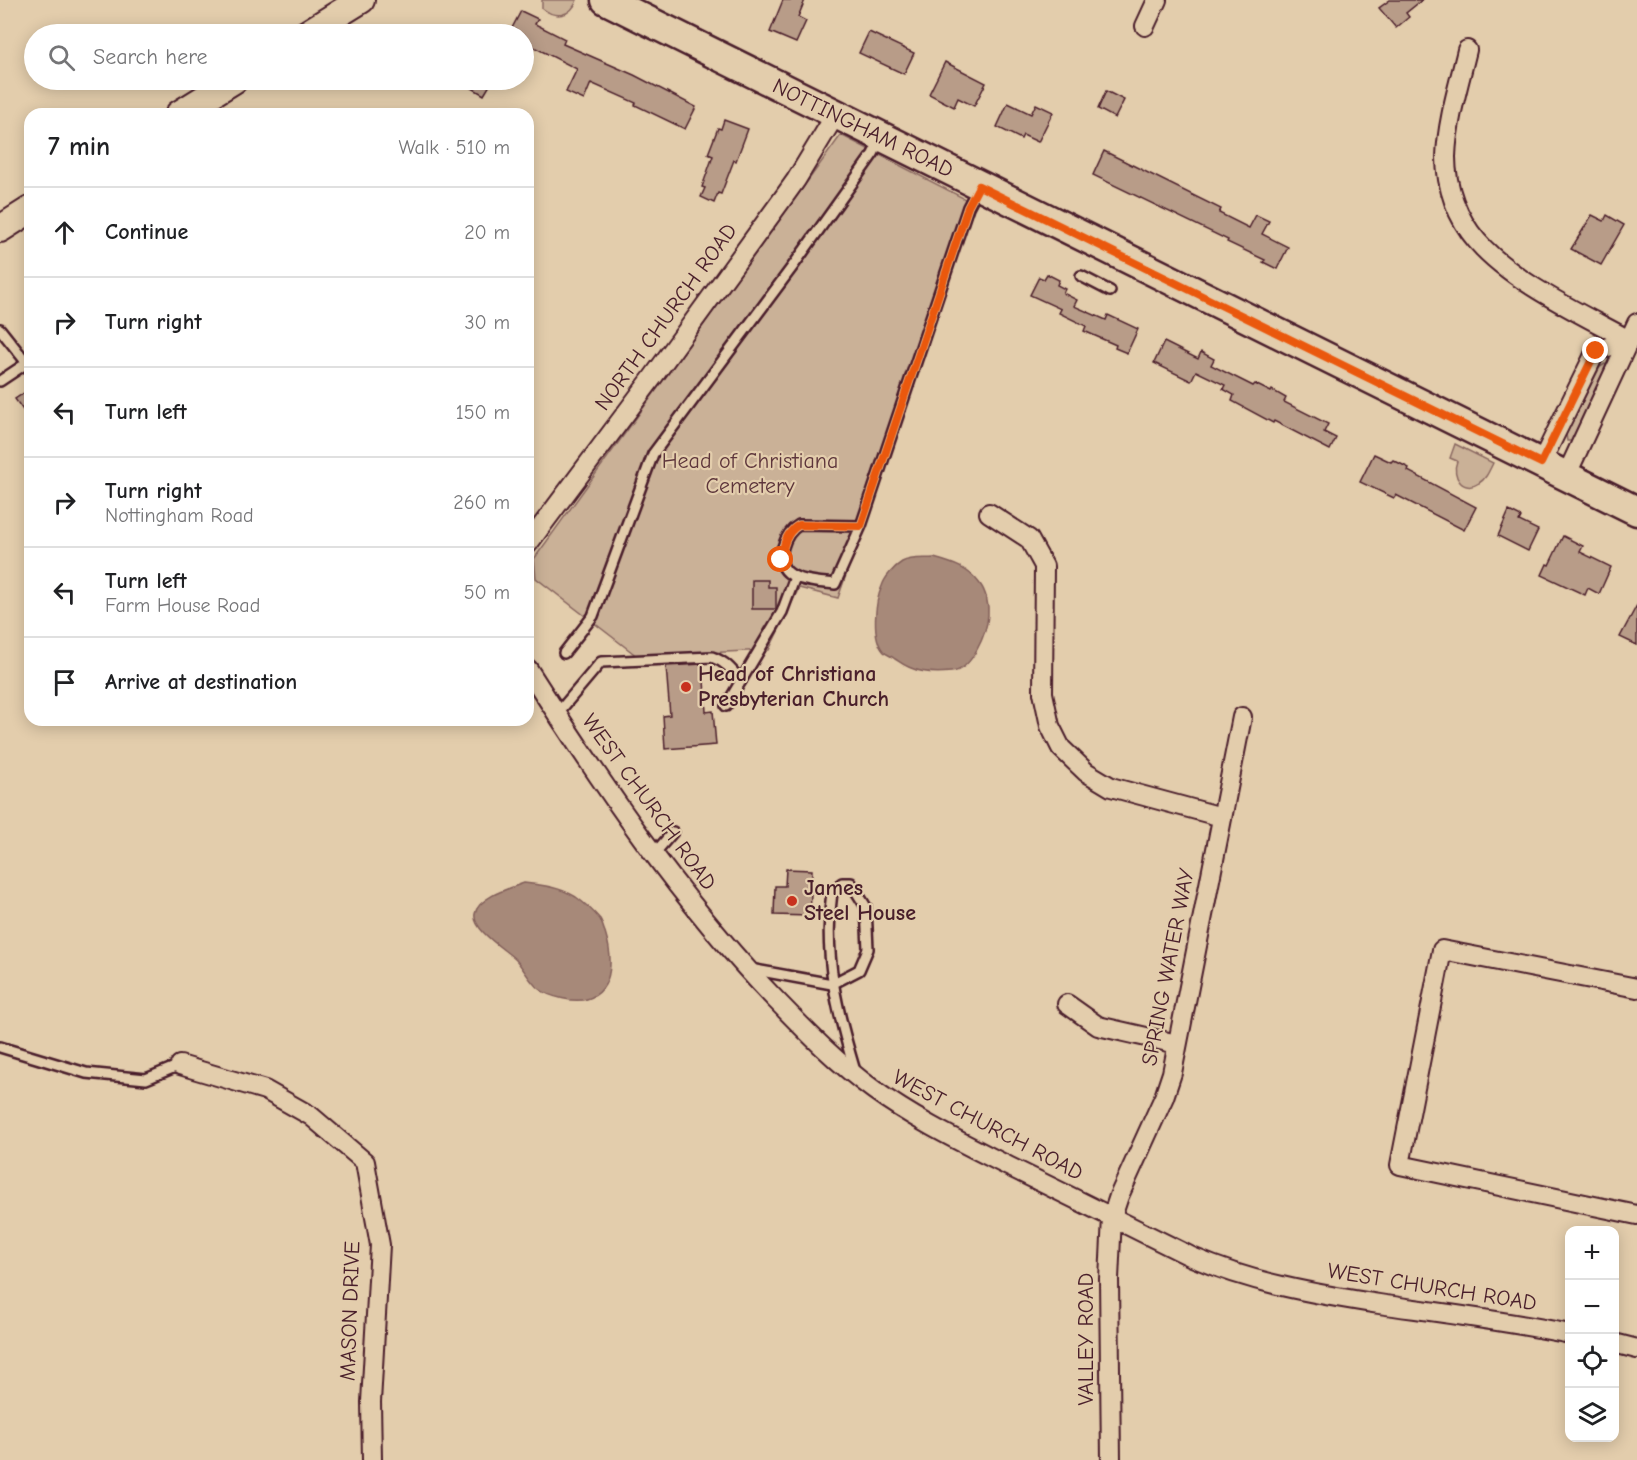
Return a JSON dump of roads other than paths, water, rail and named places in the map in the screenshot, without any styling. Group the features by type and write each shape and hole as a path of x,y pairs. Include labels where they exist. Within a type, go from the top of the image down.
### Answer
{"main road":[{"name":"NOTTINGHAM ROAD","path":"606,0 1637,511"}],"street":[{"path":"322,24 360,0"},
{"path":"1145,26 1157,0"},
{"path":"1467,50 1451,122 1446,158 1448,178 1458,213 1477,241 1504,266 1546,294 1629,340"},
{"path":"189,108 217,90"},
{"name":"NORTH CHURCH ROAD","path":"534,536 781,201 836,114"},
{"path":"0,229 24,214"},
{"path":"1553,470 1637,323"},
{"path":"1553,470 1596,351 1629,340"},
{"path":"989,513 1029,538 1044,566 1043,693 1050,726 1060,748 1086,772 1111,787 1222,817"},
{"name":"WEST CHURCH ROAD","path":"534,678 654,854 695,909 746,969 811,1035 857,1077 892,1102 940,1131 1210,1265 1265,1283 1565,1333"},
{"name":"SPRING WATER WAY","path":"1112,1217 1119,1196 1164,1097 1172,1073 1242,717"},
{"path":"1637,988 1442,950 1400,1165 1637,1215"},
{"path":"1067,1004 1098,1026 1178,1044"},
{"name":"MASON DRIVE","path":"180,1065 265,1090 311,1116 365,1161 380,1245 371,1402 372,1460"},
{"name":"VALLEY ROAD","path":"1112,1217 1109,1279 1112,1460"},
{"path":"1619,1344 1637,1349"}],"lane":[{"path":"564,653 593,616 653,454 793,266 873,154 882,137"},
{"path":"861,526 799,525 792,529 782,549 783,568 789,575 795,577 835,584 861,526 968,207 979,186"},
{"path":"1081,276 1110,291"},
{"path":"0,329 24,359"},
{"path":"0,381 24,365"},
{"path":"726,706 782,612 795,577"},
{"path":"557,714 601,662 712,657 729,666 741,681"},
{"path":"654,854 673,831"},
{"path":"746,969 832,984 859,970 868,949 866,907 851,883 842,883 832,892 828,918 832,984 839,1017 857,1077"},
{"path":"0,1047 86,1073 146,1079 180,1065"}],"place":[{"name":"Head of Christiana Presbyterian Church","path":"686,687"},
{"name":"James Steel House","path":"792,901"}],"park label":[{"name":"Head of Christiana Cemetery","path":"750,474"}]}
